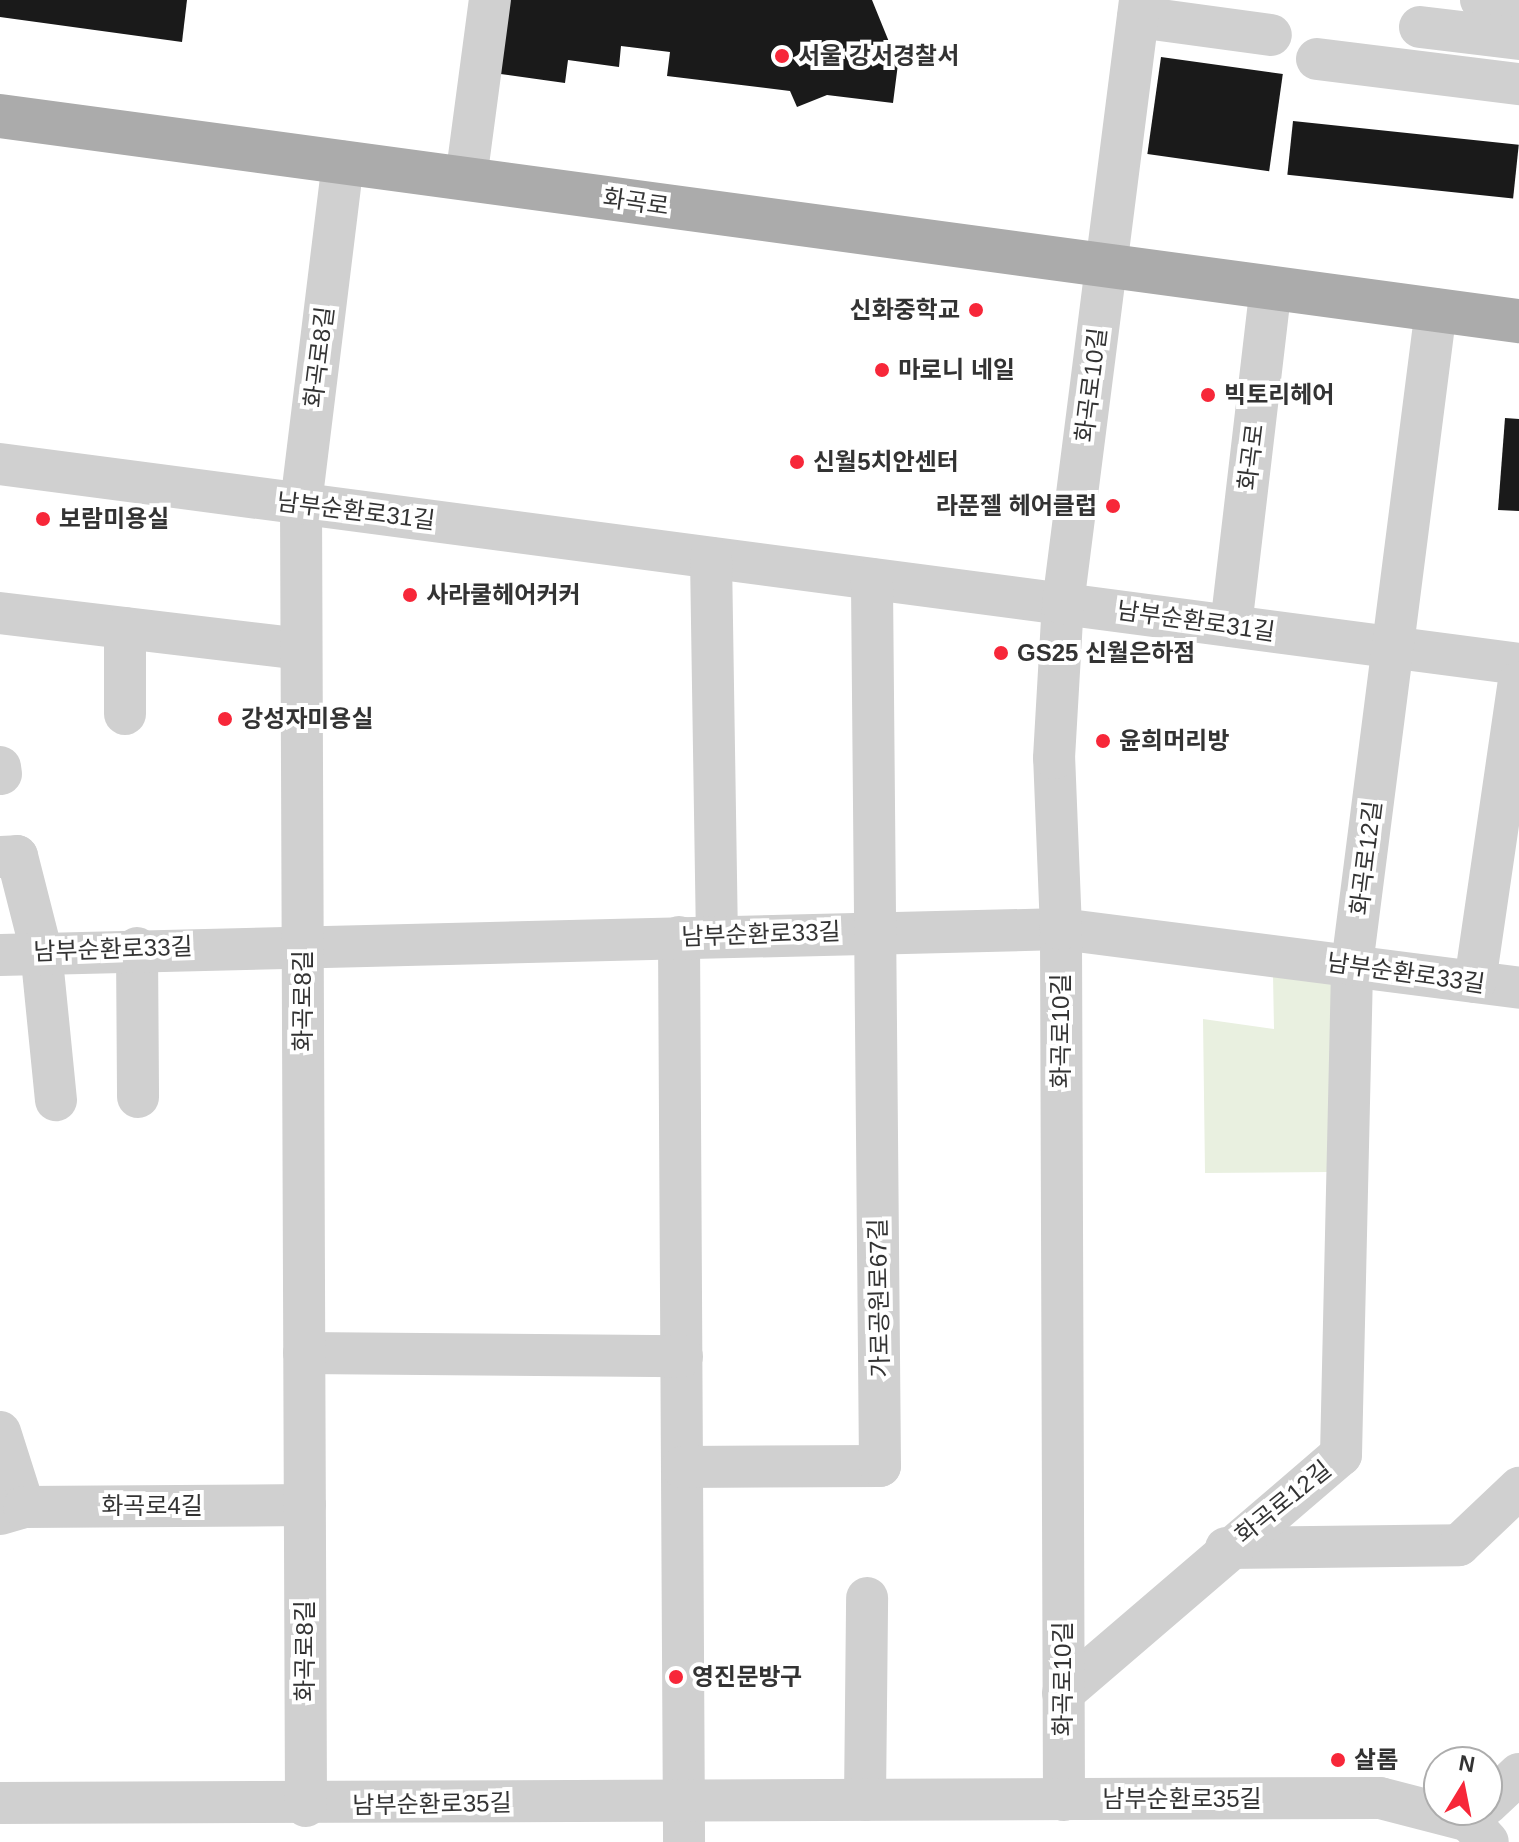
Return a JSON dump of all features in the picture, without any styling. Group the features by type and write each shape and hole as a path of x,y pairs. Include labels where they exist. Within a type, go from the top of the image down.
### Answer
{"main road":[{"name":"화곡로","path":"0,116 1519,321"}],"street":[{"path":"466,179 490,0"},
{"path":"1481,0 1519,5"},
{"path":"1139,8 1271,35"},
{"name":"화곡로10길","path":"1064,1800 1061,929 1054,758 1063,604 1139,8"},
{"path":"1420,27 1519,39"},
{"path":"1317,59 1519,84"},
{"name":"화곡로8길","path":"306,1806 301,504 343,162"},
{"name":"화곡로","path":"1231,626 1271,287"},
{"name":"화곡로12길","path":"1063,1693 1226,1548 1341,1455 1352,965 1436,309"},
{"name":"남부순환로31길","path":"0,464 1519,664"},
{"path":"684,1822 682,1356 711,558"},
{"path":"872,579 876,931"},
{"path":"0,613 301,649"},
{"path":"125,628 125,714"},
{"path":"1475,982 1519,682"},
{"path":"0,767 1,774"},
{"path":"0,857 17,856 41,950 56,1100"},
{"name":"남부순환로33길","path":"0,955 41,950 303,943 1061,929 1519,988"},
{"name":"가로공원로67길","path":"682,1467 880,1466 876,931"},
{"path":"137,948 138,1097"},
{"path":"304,1353 682,1356"},
{"path":"0,1432 12,1511"},
{"name":"화곡로12길","path":"1226,1548 1459,1545 1519,1488"},
{"name":"화곡로4길","path":"12,1511 305,1505"},
{"path":"865,1800 867,1598"},
{"path":"1503,1792 1519,1774"},
{"name":"남부순환로35길","path":"0,1803 306,1806 684,1822 865,1800 1380,1798 1423,1810"}],"green space":[{"path":"1273,975 1337,982 1330,1172 1205,1173 1203,1019 1274,1029"}],"building":[{"path":"0,0 187,0 182,42 0,17"},
{"name":"서울 강서경찰서","path":"502,0 872,0 898,64 893,103 827,95 797,107 790,91 667,76 670,52 621,46 619,67 568,60 565,83 493,73"},
{"path":"1161,57 1283,74 1269,171 1147,154"},
{"path":"1293,121 1519,145 1513,198 1287,175"},
{"path":"1505,418 1519,419 1519,511 1498,510"}],"place":[{"name":"서울 강서경찰서","path":"782,56"},
{"name":"신화중학교","path":"976,310"},
{"name":"마로니 네일","path":"882,370"},
{"name":"빅토리헤어","path":"1208,395"},
{"name":"신월5치안센터","path":"797,462"},
{"name":"라푼젤 헤어클럽","path":"1113,506"},
{"name":"보람미용실","path":"43,519"},
{"name":"사라쿨헤어커커","path":"410,595"},
{"name":"GS25 신월은하점","path":"1001,653"},
{"name":"강성자미용실","path":"225,719"},
{"name":"윤희머리방","path":"1103,741"},
{"name":"영진문방구","path":"676,1677"},
{"name":"살롬","path":"1338,1760"}]}
